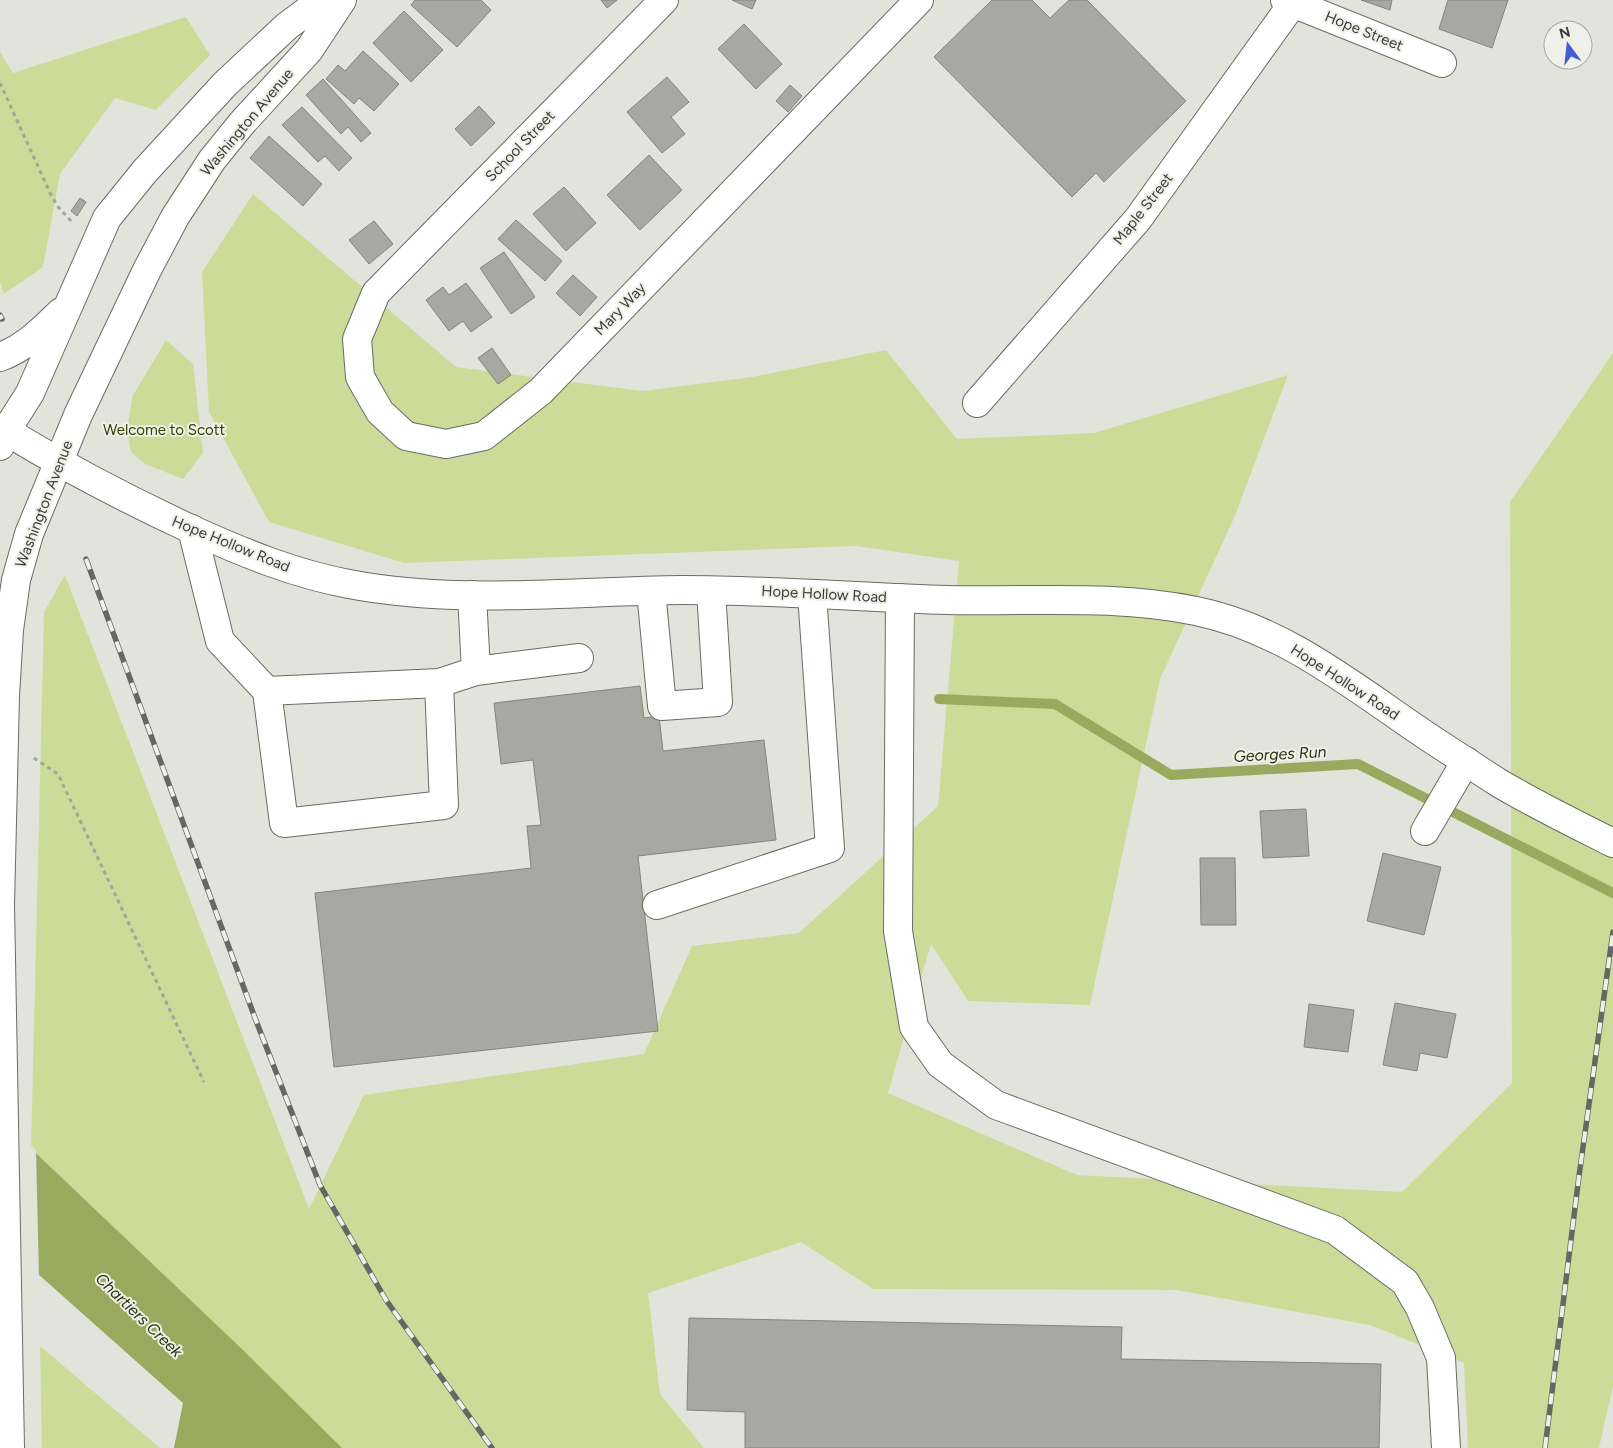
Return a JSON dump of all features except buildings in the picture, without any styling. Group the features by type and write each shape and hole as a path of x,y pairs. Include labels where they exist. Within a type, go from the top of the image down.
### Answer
{"main road":[{"path":"2,434 30,393 107,218 144,171 225,84 287,26 322,0"},
{"name":"Washington Avenue","path":"10,1448 0,905 5,696 9,630 16,580 29,534 78,415 146,270 175,217 212,160 242,123 309,50 342,0"},
{"name":"School Street","path":"376,293 664,0"},
{"name":"Mary Way","path":"376,293 357,339 360,377 380,412 406,436 446,444 484,436 541,391 919,0"},
{"name":"Hope Street","path":"1289,1 1442,63"},
{"name":"Maple Street","path":"977,404 1138,219 1289,1"},
{"path":"0,357 10,354 32,340 71,302"},
{"name":"Hope Hollow Road","path":"2,434 97,484 236,549 293,570 344,583 388,591 472,595 711,591 954,600 1124,602 1198,611 1230,620 1293,647 1326,666 1498,782 1613,843"},
{"path":"192,529 220,641 267,691 284,823 444,805 439,683"},
{"path":"650,591 662,706 718,702 711,591"},
{"path":"657,905 830,848 812,594"},
{"path":"472,595 476,671"},
{"path":"900,598 898,931 914,1027 940,1064 996,1106 1335,1230 1405,1282 1420,1308 1441,1358 1446,1448"},
{"path":"267,691 439,683 476,671 579,658"},
{"path":"1425,830 1466,761"}],"path":[{"path":"0,83 51,194 59,208 78,229"},
{"path":"34,758 58,774 204,1082"}],"green space":[{"path":"186,17 210,55 156,110 115,98 60,174 43,267 4,294 0,283 0,52 13,73"},
{"path":"253,194 456,367 642,391 752,377 886,350 957,439 1094,433 1288,375 1234,518 1160,679 1090,1005 968,1001 931,944 888,1093 1077,1175 1402,1192 1512,1083 1510,502 1613,353 1613,1386 1599,1448 1468,1448 1464,1363 1370,1325 1176,1290 873,1289 801,1242 648,1293 660,1394 704,1448 339,1448 242,1349 31,1149 44,612 65,575 309,1209 364,1095 644,1054 692,946 799,933 938,806 959,561 856,546 404,563 269,522 209,412 202,272"},
{"name":"Welcome to Scott","path":"166,340 193,364 203,453 183,479 145,464 131,452 127,431 132,397"},
{"path":"40,1346 160,1448 42,1448"}],"water":[{"name":"Chartiers Creek","path":"0,1119 242,1349 342,1448 174,1448 183,1403 38,1274 0,1254"}],"pier":[{"path":"2,1117 36,1150 39,1278 0,1257"}],"waterway":[{"name":"Georges Run","path":"939,699 1055,704 1171,775 1358,764 1613,893"}],"railway":[{"path":"0,315 2,319"},
{"path":"86,559 255,1018 320,1185 386,1300 492,1448"},
{"path":"1545,1448 1579,1176 1613,932"}]}
